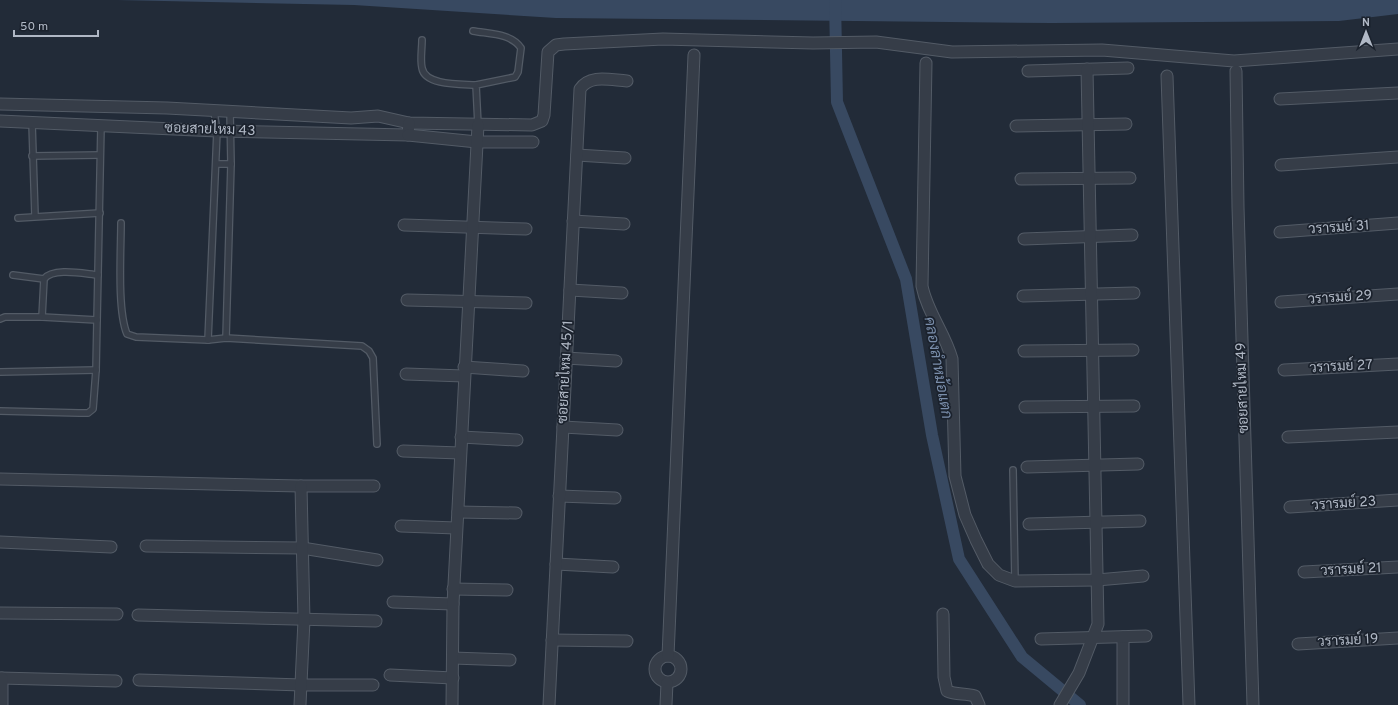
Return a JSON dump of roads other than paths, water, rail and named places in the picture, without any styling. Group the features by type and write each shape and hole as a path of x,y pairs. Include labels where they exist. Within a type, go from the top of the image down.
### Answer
{"street":[{"path":"0,104 230,111 350,118 378,116 409,123 532,125 542,121 544,114 548,52 556,45 663,39 813,43 876,42 952,52 1102,50 1234,61 1398,49"},
{"path":"668,656 694,55"},
{"path":"926,63 922,286 924,296 949,347 952,359 954,463 965,515 988,564 999,575 1015,581 1097,580 1143,576"},
{"path":"1028,71 1128,68"},
{"path":"1060,705 1079,673 1098,624 1087,69"},
{"name":"ซอยสายไหม 49","path":"1236,71 1238,223 1253,705"},
{"path":"1166,76 1189,705"},
{"name":"ซอยสายไหม 45/1","path":"549,705 580,89 585,82 592,79 627,81"},
{"path":"1280,99 1398,93"},
{"name":"ซอยสายไหม 43","path":"0,120 32,123 217,131 408,135 476,142 533,142"},
{"path":"408,135 409,123"},
{"path":"1016,126 1126,124"},
{"path":"452,705 453,589 458,512 467,301 478,125"},
{"path":"577,155 625,158"},
{"path":"1281,165 1398,157"},
{"path":"1021,179 1130,178"},
{"path":"574,221 624,224"},
{"name":"วรารมย์ 31","path":"1280,232 1398,223"},
{"path":"404,225 526,229"},
{"path":"1024,239 1132,235"},
{"path":"570,290 622,293"},
{"path":"1022,296 1134,293"},
{"name":"วรารมย์ 29","path":"1281,302 1398,294"},
{"path":"407,300 526,303"},
{"path":"1024,351 1133,350"},
{"path":"566,358 616,361"},
{"name":"วรารมย์ 27","path":"1284,370 1398,364"},
{"path":"406,374 523,371"},
{"path":"1025,407 1134,406"},
{"path":"563,427 617,430"},
{"path":"1288,437 1398,432"},
{"path":"461,437 517,440"},
{"path":"403,451 460,453"},
{"path":"1027,466 1138,464"},
{"path":"0,479 301,486 374,486"},
{"path":"300,705 304,620 301,486"},
{"path":"559,496 615,498"},
{"name":"วรารมย์ 23","path":"1290,507 1398,500"},
{"path":"458,512 516,513"},
{"path":"1029,524 1140,521"},
{"path":"401,526 456,528"},
{"path":"0,542 111,547"},
{"path":"146,546 302,548 377,560"},
{"path":"556,564 613,567"},
{"name":"วรารมย์ 21","path":"1304,572 1398,567"},
{"path":"453,589 507,590"},
{"path":"393,602 453,604"},
{"path":"0,613 117,614"},
{"path":"943,614 944,677 947,690 955,694 975,696 979,705"},
{"path":"138,616 376,621"},
{"path":"1123,636 1123,705"},
{"path":"1041,639 1146,636"},
{"name":"วรารมย์ 19","path":"1298,644 1398,638"},
{"path":"552,640 627,641"},
{"path":"668,656 677,660 681,668 679,676 672,682 667,683 663,682 656,676 655,667 660,659 668,656"},
{"path":"453,658 510,660"},
{"path":"390,675 453,678"},
{"path":"2,705 1,678 116,681"},
{"path":"139,680 302,685 373,685"},
{"path":"666,705 667,683"}],"lane":[{"path":"422,40 422,68 424,75 435,81 476,85 515,77 518,72 521,48 516,41 509,38 473,31"},
{"path":"476,85 478,125"},
{"path":"208,340 217,131 214,111"},
{"path":"226,338 231,164 230,111"},
{"path":"32,123 35,216"},
{"path":"0,411 88,413 93,409 96,370 100,155 102,126"},
{"path":"32,156 100,155"},
{"path":"216,164 231,164"},
{"path":"18,218 100,213"},
{"path":"121,223 122,308 123,325 127,334 136,337 208,340 226,338 362,346 369,351 373,358 377,444"},
{"path":"42,317 44,279 47,275 58,272 98,276"},
{"path":"13,275 44,279"},
{"path":"0,319 5,317 42,317 97,320"},
{"path":"0,372 96,370"},
{"path":"1013,470 1015,581"}],"water":[{"path":"117,0 1398,0 1398,14 1339,21 1052,23 556,18 354,5"}],"waterway":[{"name":"คลองลำหม้อแตก","path":"835,0 837,102 906,279 932,435 959,559 1022,657 1080,705"}]}
